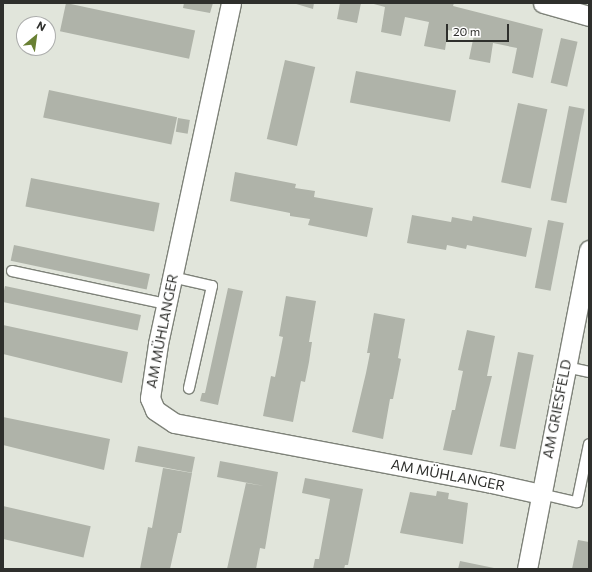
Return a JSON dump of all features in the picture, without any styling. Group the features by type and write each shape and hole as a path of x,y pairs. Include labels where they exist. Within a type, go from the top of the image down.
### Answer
{"street":[{"name":"AM MÜHLANGER","path":"231,3 166,304 150,398 155,410 174,424 487,482 541,494"},
{"path":"543,3 589,16"},
{"name":"AM GRIESFELD","path":"527,569 589,250"}],"lane":[{"path":"12,271 166,304"},
{"path":"172,277 212,286 189,388"},
{"path":"566,367 589,372"},
{"path":"541,494 577,502 589,444"}],"building":[{"path":"66,3 195,30 189,59 60,31"},
{"path":"184,3 213,3 210,13 183,8"},
{"path":"293,3 314,3 313,9"},
{"path":"340,3 361,3 357,23 337,19"},
{"path":"370,3 454,3 453,6 543,29 533,78 512,73 517,48 493,43 490,63 469,59 474,35 448,30 445,50 424,46 429,22 405,17 401,36 381,32 385,7"},
{"path":"561,38 578,42 567,87 551,83"},
{"path":"285,60 315,67 297,146 267,139"},
{"path":"356,71 456,90 450,122 350,102"},
{"path":"49,90 177,117 171,145 43,117"},
{"path":"518,103 547,109 531,188 501,182"},
{"path":"569,106 585,109 566,203 551,200"},
{"path":"178,118 190,120 188,134 176,132"},
{"path":"235,172 296,184 295,188 315,191 314,197 373,208 367,237 308,225 310,219 290,216 290,213 230,201"},
{"path":"31,178 160,203 154,231 25,206"},
{"path":"412,215 451,222 452,217 472,221 473,216 532,228 526,257 467,245 466,249 447,245 446,250 407,243"},
{"path":"548,220 564,223 551,291 535,288"},
{"path":"14,245 150,274 147,290 11,261"},
{"path":"5,286 141,315 138,331 3,302"},
{"path":"228,288 243,291 218,405 200,401 202,393 205,393"},
{"path":"286,296 316,301 309,342 312,342 309,362 305,382 301,381 293,422 263,416 271,376 275,377 283,337 279,336"},
{"path":"374,313 405,319 398,358 401,359 393,399 390,399 383,439 352,432 370,353 367,353"},
{"path":"3,325 128,352 122,383 3,354"},
{"path":"467,330 495,336 487,376 492,376 472,455 443,450 452,410 455,410 463,371 458,370"},
{"path":"518,352 534,355 515,449 500,446"},
{"path":"3,417 110,439 104,470 3,445"},
{"path":"138,446 195,457 192,473 135,462"},
{"path":"220,461 278,472 265,549 260,548 256,569 227,569 246,483 264,486 217,477"},
{"path":"163,468 192,473 181,533 178,533 170,569 140,569 148,527 152,528"},
{"path":"305,478 363,489 348,565 345,565 344,569 313,569 315,559 319,559 330,499 302,493"},
{"path":"437,491 449,493 448,499 468,503 463,544 400,533 410,492 436,496"},
{"path":"3,506 91,526 83,557 3,539"},
{"path":"578,540 589,542 589,569 572,569"},
{"path":"460,561 494,568 494,569 458,569"}]}
